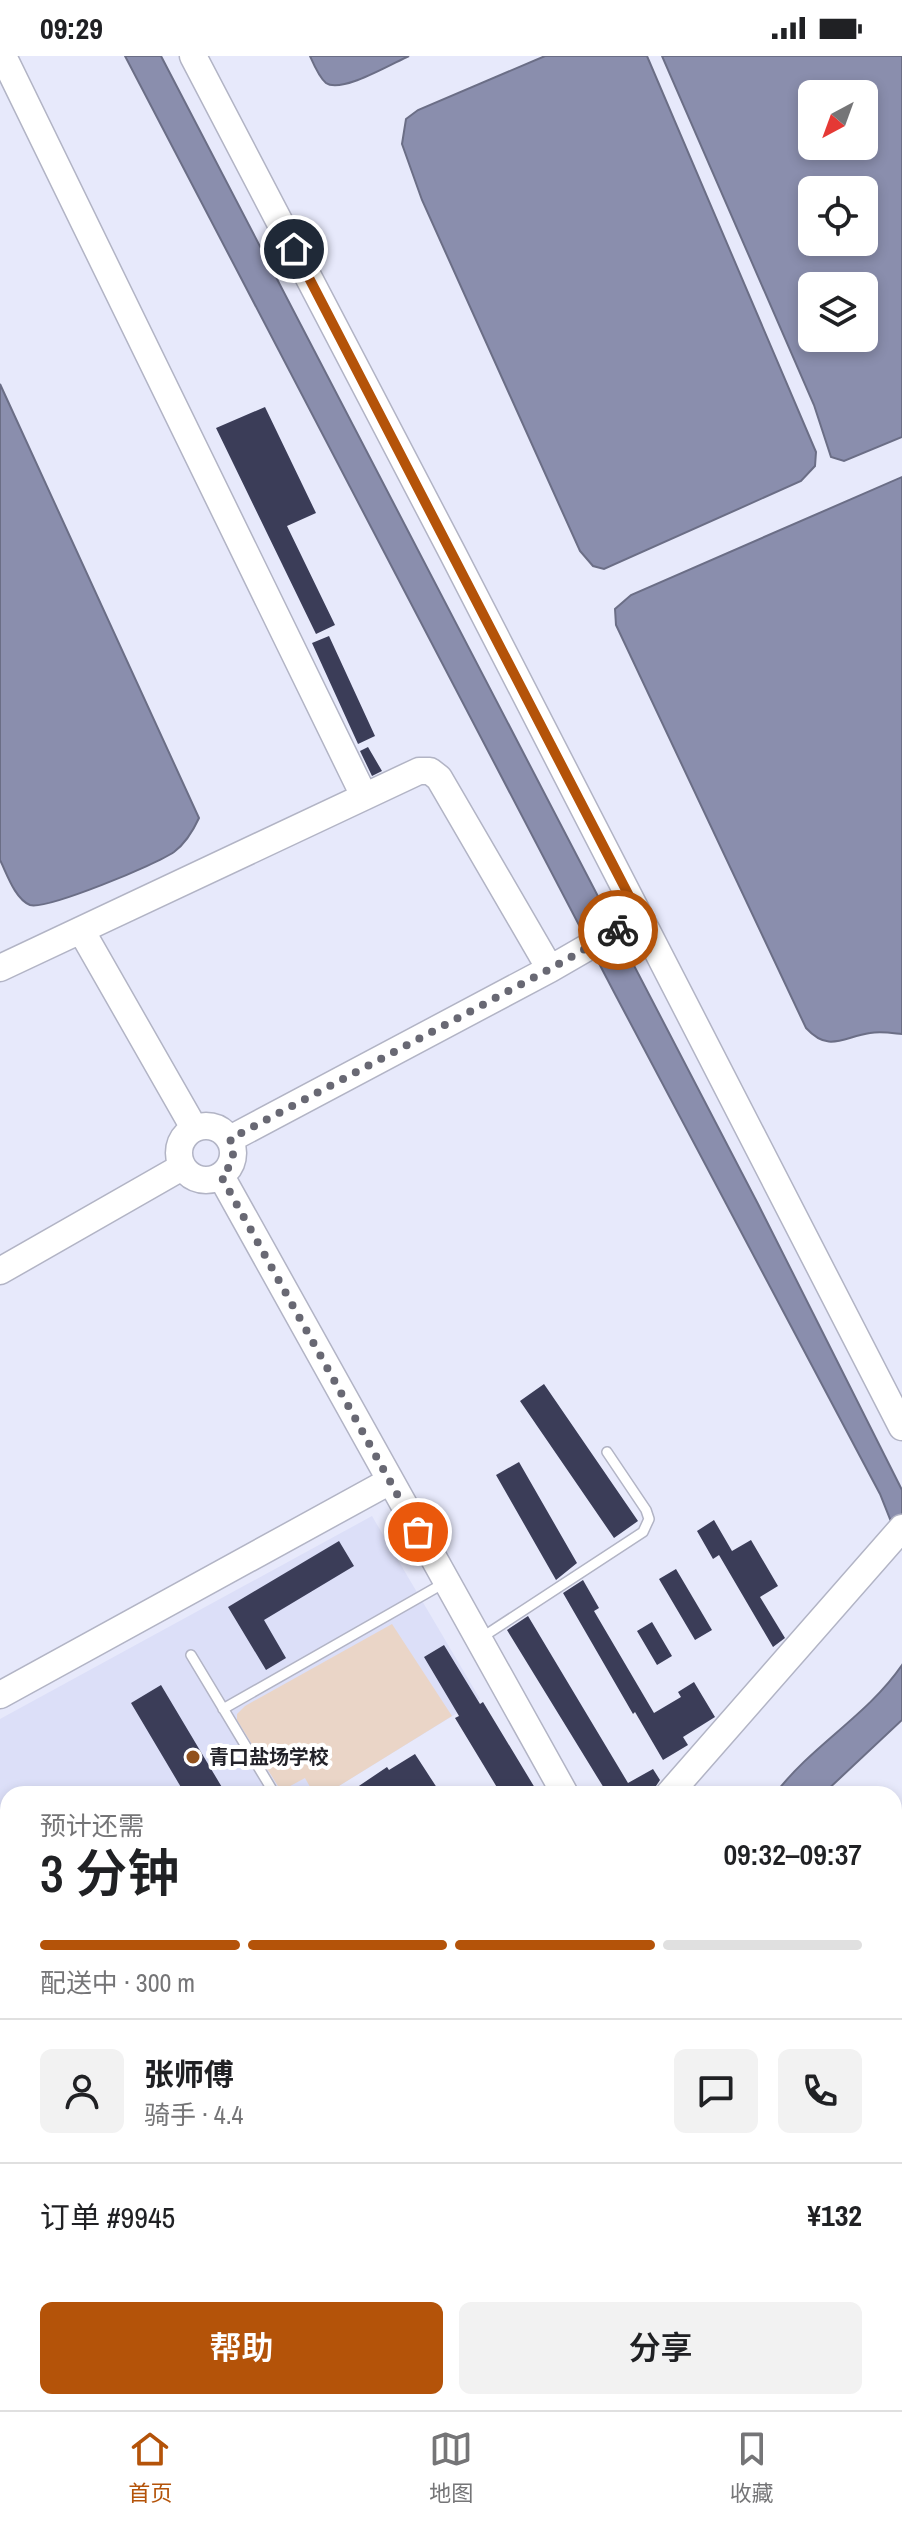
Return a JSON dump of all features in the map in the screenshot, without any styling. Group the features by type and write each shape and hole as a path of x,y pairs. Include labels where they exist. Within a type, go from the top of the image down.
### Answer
{"street":[{"path":"3,56 364,796"},
{"path":"193,56 902,1427"},
{"path":"0,968 364,796 419,771 430,771 439,778 550,969"},
{"path":"230,1139 550,969 640,917"},
{"path":"81,930 194,1128"},
{"path":"210,1125 230,1139 232,1163 221,1176 200,1179 182,1167 178,1152 180,1145 194,1128 210,1125"},
{"path":"0,1271 182,1167"},
{"path":"221,1176 560,1786"},
{"path":"0,1695 390,1481"},
{"path":"676,1786 902,1528"}],"lane":[{"path":"478,1640 643,1532 649,1519 646,1510 607,1452"},
{"path":"223,1709 446,1582"},
{"path":"191,1655 270,1786"}],"shaded area":[{"path":"125,56 161,56 758,1204 902,1490 902,1549 880,1494"},
{"path":"310,56 409,56 355,81 333,85 321,78"},
{"path":"545,56 647,56 816,452 815,466 801,481 604,569 593,566 580,551 422,200 402,144 406,119 418,110"},
{"path":"662,56 902,56 902,437 844,461 831,457 814,405"},
{"path":"0,384 199,818 182,845 164,858 102,885 40,905 30,905 20,897 0,860"},
{"path":"902,477 902,1034 874,1032 829,1042 814,1036 806,1028 616,625 615,609 631,595"},
{"name":"青口盐场学校","path":"372,1516 480,1699 339,1786 0,1786 0,1719"},
{"path":"392,1624 452,1716 339,1786 310,1786 305,1778 290,1786 278,1786 237,1720 237,1714 245,1706"},
{"path":"902,1665 902,1720 832,1786 782,1786 873,1700"}],"building":[{"path":"265,407 316,513 287,526 335,625 316,634 216,428"},
{"path":"329,636 375,736 358,744 312,643"},
{"path":"368,747 382,771 372,776 360,751"},
{"path":"544,1384 638,1521 614,1538 520,1401"},
{"path":"519,1462 577,1563 556,1580 496,1475"},
{"path":"714,1520 732,1551 751,1540 778,1586 760,1597 785,1638 773,1647 719,1555 713,1559 697,1531"},
{"path":"339,1541 354,1566 264,1620 286,1658 266,1670 228,1607"},
{"path":"676,1569 712,1630 695,1640 659,1579"},
{"path":"583,1580 599,1608 594,1611 654,1713 681,1697 678,1692 694,1682 715,1717 683,1737 688,1745 663,1760 563,1593"},
{"path":"528,1616 628,1783 653,1769 660,1780 656,1786 603,1786 507,1630"},
{"path":"652,1622 672,1656 657,1665 637,1631"},
{"path":"444,1645 534,1786 496,1786 455,1718 459,1716 424,1657"},
{"path":"161,1685 221,1786 180,1786 131,1703"},
{"path":"415,1754 436,1786 359,1786 387,1767 389,1770"}],"way so far":[{"path":"418,1532 221,1176 232,1163 230,1139 618,930"}],"place":[{"name":"青口盐场学校","path":"193,1757"}],"route":[{"path":"294,249 640,917 618,930"}]}
